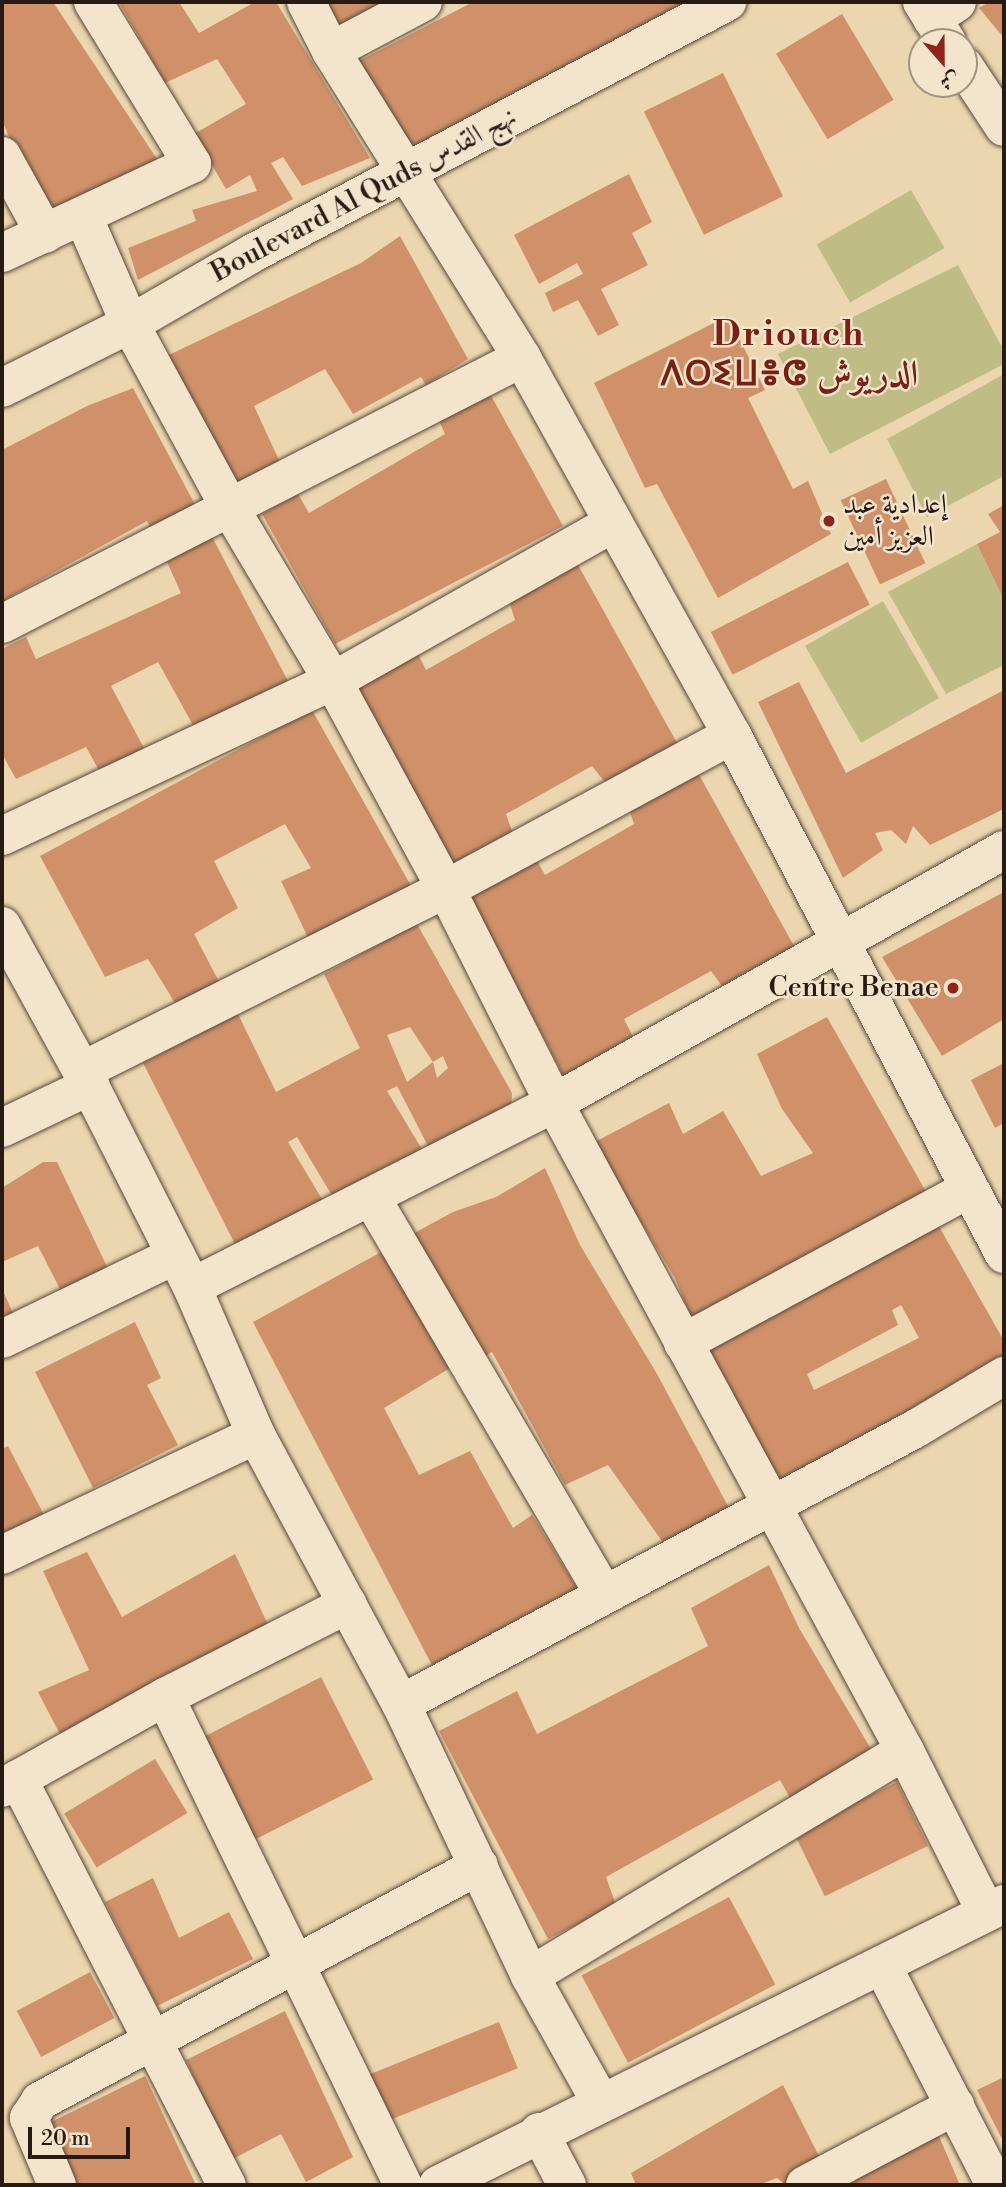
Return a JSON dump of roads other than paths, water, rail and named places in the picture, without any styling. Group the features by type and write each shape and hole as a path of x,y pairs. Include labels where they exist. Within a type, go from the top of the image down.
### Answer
{"street":[{"path":"2,253 192,164 93,2"},
{"path":"306,2 331,51 408,169 522,358 612,524 732,735 967,1189 1004,1254"},
{"path":"331,51 423,2"},
{"name":"Boulevard Al Quds نهج القدس","path":"2,388 130,324 408,169 727,2"},
{"path":"978,82 999,106"},
{"path":"2,156 46,234"},
{"path":"83,216 130,324 231,510 333,681 446,889 554,1103 683,1343 905,1751 995,1908 600,2101 438,2185"},
{"path":"2,624 231,510 397,418 522,358"},
{"path":"2,836 333,681 612,524"},
{"path":"2,1128 86,1078 732,735"},
{"path":"2,1339 184,1271 371,1196 554,1103 840,946 1004,850"},
{"path":"2,926 86,1078 184,1271 256,1435 401,1704 530,1976 600,2101"},
{"path":"683,1343 967,1189"},
{"path":"371,1196 603,1593"},
{"path":"401,1704 1004,1376"},
{"path":"2,1555 256,1435"},
{"path":"227,2185 153,2039 10,1784 165,1697 348,1604"},
{"path":"165,1697 403,2185"},
{"path":"530,1976 905,1751"},
{"path":"57,2185 29,2118 40,2101 479,1866"},
{"path":"882,1965 995,2185"},
{"path":"805,2185 955,2106"},
{"path":"539,2133 567,2185"}],"place":[{"name":"إعدادية عبد العزيز أمين","path":"829,521"},
{"name":"Centre Benae","path":"953,988"}],"district":[{"name":"Driouch ⴷⵔⵉⵡⴻⵛ الدريوش","path":"789,355"}]}
